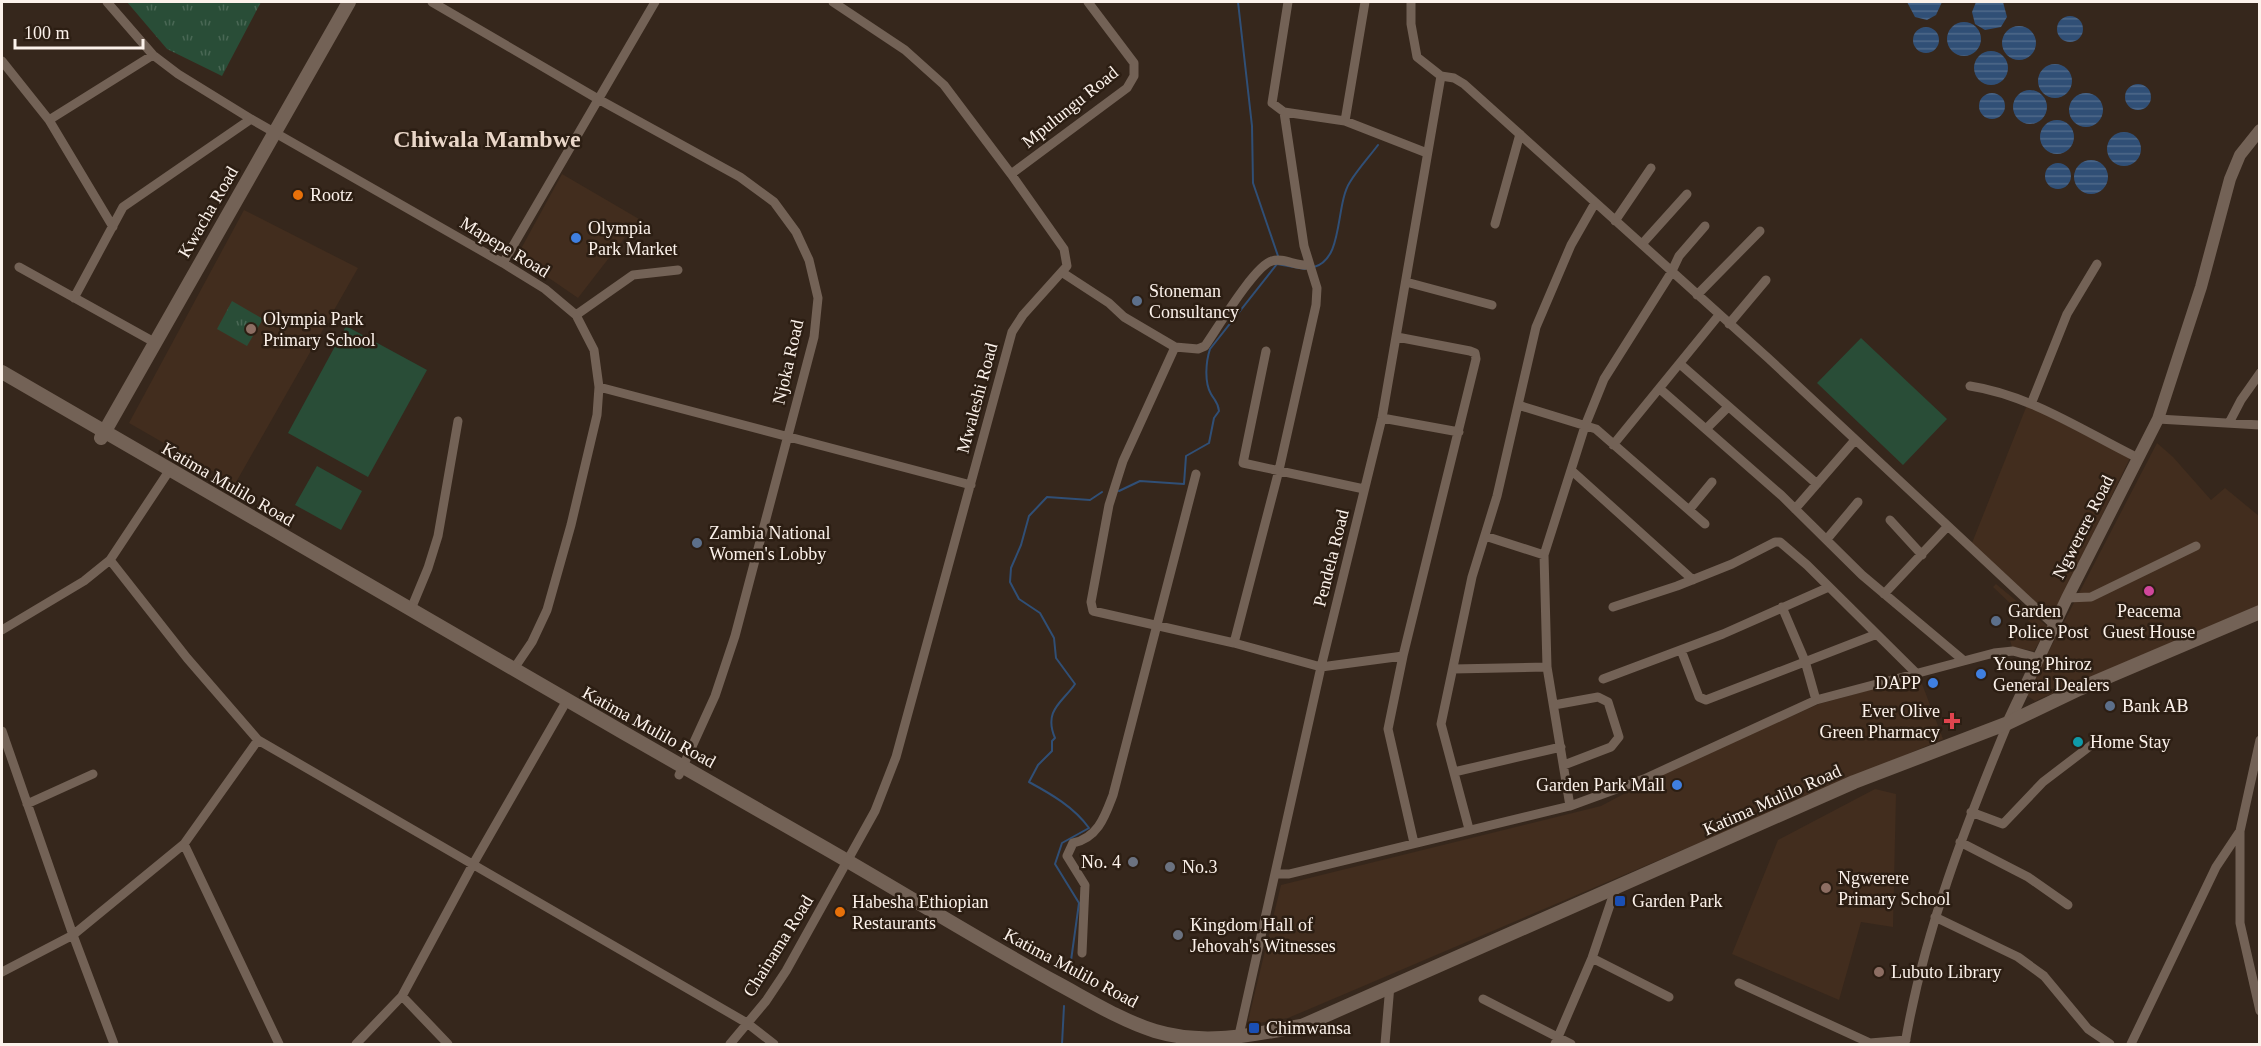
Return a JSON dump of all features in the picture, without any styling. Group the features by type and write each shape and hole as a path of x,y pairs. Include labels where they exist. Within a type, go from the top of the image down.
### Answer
{"main road":[{"name":"Kwacha Road","path":"102,436 350,2"},
{"name":"Katima Mulilo Road","path":"2,372 102,436 405,616 1019,962 1124,1018 1178,1037 1238,1041 1301,1026"},
{"name":"Katima Mulilo Road","path":"2,382 102,436"},
{"name":"Katima Mulilo Road","path":"167,475 411,609 513,670 563,706"},
{"name":"Katima Mulilo Road","path":"1256,1044 1615,890 1854,782 2008,723 2079,689 2259,612"},
{"name":"Katima Mulilo Road","path":"845,864 1065,998 1120,1027 1170,1044"}],"street":[{"name":"Mapepe Road","path":"107,2 153,55 178,74 275,133 503,263 544,289 576,315 594,350 599,387 597,415 574,514 547,610 532,642 513,670"},
{"name":"Njoka Road","path":"432,2 598,99 740,177 774,202 796,232 809,260 818,298 814,337 735,636 715,696 681,771"},
{"path":"503,263 655,2"},
{"path":"833,2 904,50 944,85 1064,249 1067,266 1063,273 1109,303 1124,317 1174,347 1198,349 1205,346 1254,276 1268,262 1276,260 1309,266"},
{"name":"Mpulungu Road","path":"1011,174 1127,88 1134,76 1134,63 1088,2"},
{"path":"1288,2 1272,103 1284,112 1345,121 1427,153"},
{"path":"1345,121 1365,2"},
{"path":"1412,2 1411,24 1418,57 1442,76 1454,78 1464,84 1520,134 2054,625"},
{"path":"49,120 153,55"},
{"path":"2,62 49,120 113,227"},
{"name":"Pendela Road","path":"1238,1041 1321,667 1382,418 1442,76"},
{"path":"1234,642 1279,470 1316,305 1317,288 1309,266 1284,112"},
{"path":"74,298 123,207 251,119"},
{"name":"Ngwerere Road","path":"1906,1042 1935,917 1971,812 2038,658 2158,419 2201,287 2230,179 2240,155 2259,132"},
{"path":"1495,224 1520,134"},
{"path":"1616,221 1651,168"},
{"path":"1642,244 1687,195"},
{"path":"1469,829 1441,724 1472,577 1485,536 1536,327 1571,245 1595,203"},
{"path":"1570,806 1547,666 1545,555 1585,426 1604,379 1671,273 1679,256 1705,226"},
{"path":"1697,295 1760,231"},
{"path":"2031,404 2067,314 2097,264"},
{"path":"19,267 154,342"},
{"path":"576,315 633,275 678,270"},
{"name":"Mwaleshi Road","path":"845,864 875,811 897,757 1011,332 1023,315 1063,273"},
{"path":"1729,324 1766,280"},
{"path":"1406,282 1492,305"},
{"path":"1613,445 1719,315"},
{"path":"1397,337 1475,353 1476,359 1403,656 1388,729 1414,843"},
{"path":"1174,347 1120,472 1109,506 1091,602 1093,611 1234,642 1321,667 1403,656"},
{"path":"1266,351 1243,463 1364,489"},
{"path":"1680,364 1727,408 1817,484"},
{"path":"2229,423 2259,374"},
{"path":"1970,386 1990,389 2031,404 2138,458"},
{"path":"599,387 971,485"},
{"path":"1660,389 1795,508 1884,594 1963,660"},
{"path":"1518,405 1596,429 1705,524"},
{"path":"1706,429 1727,408"},
{"path":"1382,418 1459,432"},
{"path":"2158,419 2259,424"},
{"path":"411,609 438,536 458,421"},
{"path":"1795,508 1855,440"},
{"path":"1571,470 1693,580"},
{"path":"1082,953 1085,885 1067,856 1073,843 1083,841 1102,824 1113,795 1196,474"},
{"path":"2,630 84,581 110,561 167,475"},
{"path":"1689,510 1712,482"},
{"path":"1827,539 1858,502"},
{"path":"1890,520 1922,555"},
{"path":"1884,594 1947,527"},
{"path":"1485,536 1545,555"},
{"path":"1613,607 1693,580 1775,542 1785,544 1915,672"},
{"path":"2067,598 2091,597 2196,546"},
{"path":"110,561 187,658 258,740 472,866 747,1023 774,1044"},
{"path":"1603,679 1681,650 1829,586"},
{"path":"1782,607 1805,661 1816,700"},
{"path":"1681,650 1699,697 1706,700 1877,634"},
{"path":"1276,874 1289,874 1570,806 1644,779 1816,700 1963,660 2013,651 2038,658"},
{"path":"1453,669 1547,666"},
{"path":"1554,705 1598,697 1604,699 1608,702 1619,737 1611,747 1564,765"},
{"path":"356,1044 402,996 472,866 563,706"},
{"path":"2,731 73,935 114,1044"},
{"path":"2,972 73,935 184,844 258,740"},
{"path":"1971,812 2003,824 2043,782 2098,740"},
{"path":"2259,740 2240,831 2240,923 2259,1011"},
{"path":"1454,771 1561,747"},
{"path":"27,804 93,774"},
{"path":"2131,1044 2216,867 2240,831"},
{"path":"1960,842 2028,877 2068,905"},
{"path":"184,844 279,1044"},
{"name":"Chainama Road","path":"730,1044 786,971 845,864"},
{"path":"1556,1041 1592,958 1615,890"},
{"path":"1935,917 2018,957 2044,976 2088,1029 2109,1044"},
{"path":"1592,958 1670,997"},
{"path":"1739,983 1870,1043 1906,1042"},
{"path":"1385,1044 1390,985"},
{"path":"402,996 448,1044"},
{"path":"1483,999 1556,1041 1570,1044"}],"shaded area":[{"name":"Olympia Park Market","path":"562,174 639,219 578,298 517,256"},
{"name":"Olympia Park Primary School","path":"244,210 358,268 235,484 129,423"},
{"path":"2027,405 2130,458 2052,618 1972,543"},
{"path":"2157,443 2173,457 2211,500 2225,488 2259,516 2259,605 2035,701 2026,695"},
{"path":"1996,584 2048,627 2034,651 2012,647 2010,640 2030,622 1993,587"},
{"path":"1919,676 1943,739 1288,1018 1247,1025 1281,885 1601,806 1675,767 1819,704"},
{"name":"Ngwerere Primary School","path":"1875,789 1896,794 1893,927 1861,922 1839,1000 1732,954 1778,840"}],"green space":[{"path":"127,2 261,2 222,76 167,49"},
{"path":"232,301 263,319 247,346 217,329"},
{"path":"346,326 427,370 368,477 288,433"},
{"path":"1861,338 1947,419 1903,465 1817,383"},
{"path":"317,466 362,491 341,530 295,505"}],"water":[{"path":"1907,2 1942,2 1936,15 1927,20 1915,17"},
{"path":"1976,2 2003,2 2007,17 2001,27 1985,30 1975,24 1972,12"},
{"path":"2070,16 2079,20 2083,29 2079,38 2070,42 2061,38 2057,29 2061,20"},
{"path":"1964,22 1976,27 1981,39 1976,51 1964,56 1952,51 1947,39 1952,27"},
{"path":"2019,26 2031,31 2036,43 2031,55 2019,60 2007,55 2002,43 2007,31"},
{"path":"1926,27 1935,31 1939,40 1935,49 1926,53 1917,49 1913,40 1917,31"},
{"path":"1991,51 2003,56 2008,68 2003,80 1991,85 1979,80 1974,68 1979,56"},
{"path":"2055,64 2067,69 2072,81 2067,93 2055,98 2043,93 2038,81 2043,69"},
{"path":"2138,84 2147,88 2151,97 2147,106 2138,110 2129,106 2125,97 2129,88"},
{"path":"2030,90 2042,95 2047,107 2042,119 2030,124 2018,119 2013,107 2018,95"},
{"path":"1992,93 2001,97 2005,106 2001,115 1992,119 1983,115 1979,106 1983,97"},
{"path":"2086,93 2098,98 2103,110 2098,122 2086,127 2074,122 2069,110 2074,98"},
{"path":"2057,120 2069,125 2074,137 2069,149 2057,154 2045,149 2040,137 2045,125"},
{"path":"2124,132 2136,137 2141,149 2136,161 2124,166 2112,161 2107,149 2112,137"},
{"path":"2091,160 2103,165 2108,177 2103,189 2091,194 2079,189 2074,177 2079,165"},
{"path":"2058,163 2067,167 2071,176 2067,185 2058,189 2049,185 2045,176 2049,167"}],"waterway":[{"path":"1238,2 1252,126 1253,183 1278,256"},
{"path":"1314,267 1324,262 1330,254 1335,243 1345,192 1353,177 1378,145"},
{"path":"1119,491 1140,481 1184,484 1186,456 1209,443 1214,418 1219,411 1207,384 1210,349 1277,264 1305,269"},
{"path":"1069,975 1079,903 1055,864 1062,843 1089,828 1069,807 1029,782 1038,765 1052,751 1052,741 1055,738 1051,720 1053,713 1075,684 1056,658 1054,638 1040,613 1019,599 1010,582 1011,568 1021,545 1029,516 1047,497 1090,500 1102,492"},
{"path":"1062,1044 1064,1006"}],"place":[{"name":"Rootz","path":"298,195"},
{"name":"Olympia Park Market","path":"576,238"},
{"name":"Stoneman Consultancy","path":"1137,301"},
{"name":"Olympia Park Primary School","path":"251,329"},
{"name":"Zambia National Women's Lobby","path":"697,543"},
{"name":"Peacema Guest House","path":"2149,591"},
{"name":"Garden Police Post","path":"1996,621"},
{"name":"Young Phiroz General Dealers","path":"1981,674"},
{"name":"DAPP","path":"1933,683"},
{"name":"Bank AB","path":"2110,706"},
{"name":"Ever Olive Green Pharmacy","path":"1952,721"},
{"name":"Home Stay","path":"2078,742"},
{"name":"Garden Park Mall","path":"1677,785"},
{"name":"No. 4","path":"1133,862"},
{"name":"No.3","path":"1170,867"},
{"name":"Ngwerere Primary School","path":"1826,888"},
{"name":"Garden Park","path":"1620,901"},
{"name":"Habesha Ethiopian Restaurants","path":"840,912"},
{"name":"Kingdom Hall of Jehovah's Witnesses","path":"1178,935"},
{"name":"Lubuto Library","path":"1879,972"},
{"name":"Chimwansa","path":"1254,1028"}],"district":[{"name":"Chiwala Mambwe","path":"487,139"}]}
